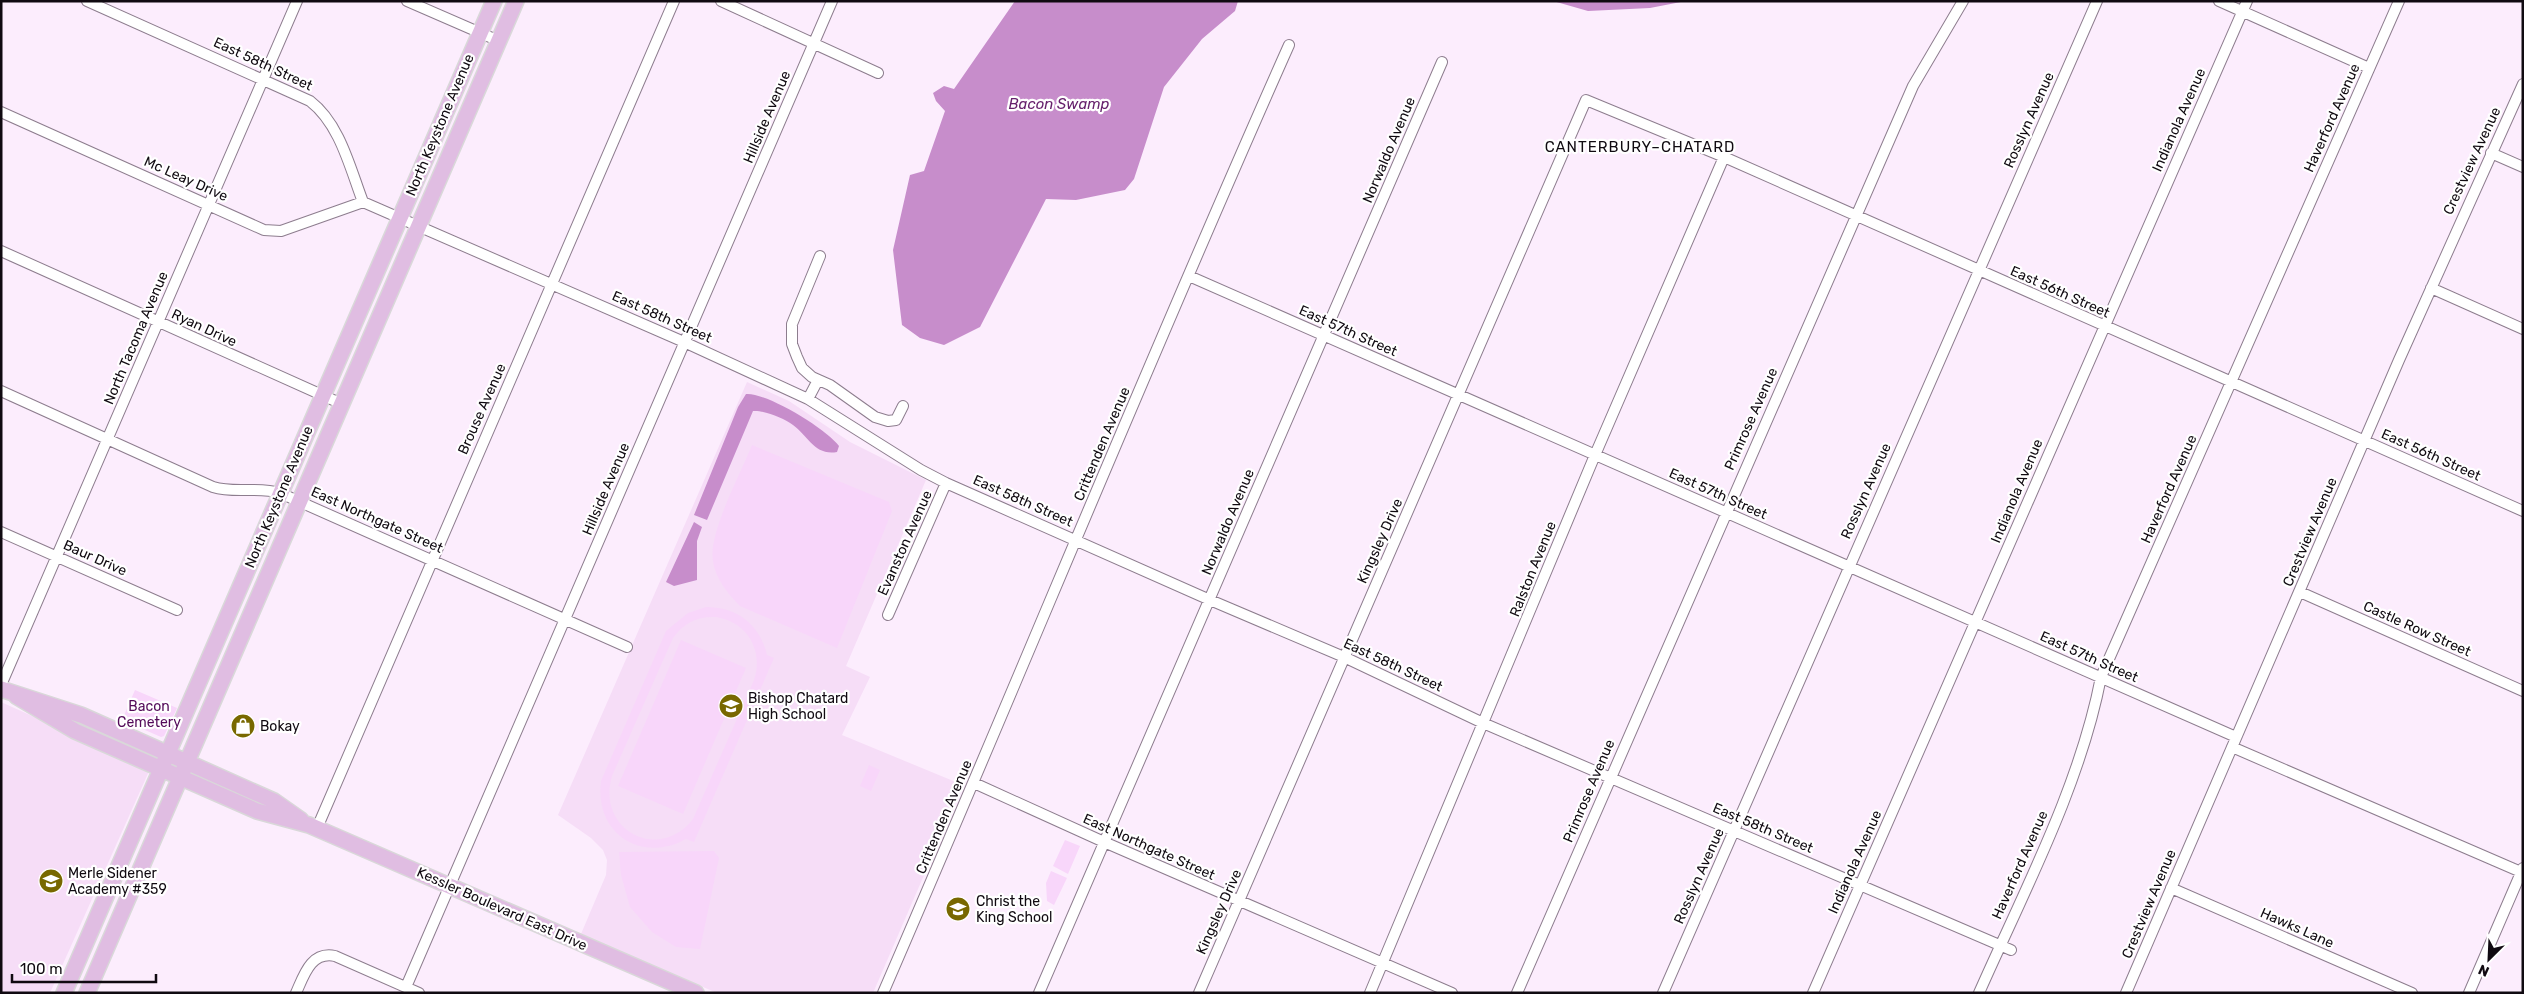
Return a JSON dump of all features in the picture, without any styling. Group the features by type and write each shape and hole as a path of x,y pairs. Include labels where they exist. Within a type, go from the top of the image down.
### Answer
{"main road":[{"name":"North Keystone Avenue","path":"64,993 494,1"},
{"name":"North Keystone Avenue","path":"87,993 516,1"},
{"name":"Kessler Boulevard East Drive","path":"1,689 75,731 180,778 266,815 313,826"},
{"name":"Kessler Boulevard East Drive","path":"16,696 81,715 274,801 313,826 696,993"}],"street":[{"name":"East 58th Street","path":"87,1 308,99 326,116 336,134 363,202 684,342 808,399 921,470 946,483 1344,657 1484,723 2011,950"},
{"name":"North Tacoma Avenue","path":"1,685 297,1"},
{"path":"406,1 499,41"},
{"name":"Brouse Avenue","path":"313,826 432,559 674,1"},
{"path":"721,1 878,73"},
{"name":"Hillside Avenue","path":"406,987 832,1"},
{"name":"Primrose Avenue","path":"1517,993 1913,86 1963,1"},
{"name":"Rosslyn Avenue","path":"1663,993 2097,1"},
{"path":"2219,1 2369,68"},
{"name":"Indianola Avenue","path":"1813,993 2103,326 2247,1"},
{"name":"Haverford Avenue","path":"1979,993 2079,762 2091,724 2101,677 2399,1"},
{"name":"Crittenden Avenue","path":"883,993 974,783 1075,539 1289,45"},
{"name":"Norwaldo Avenue","path":"1039,993 1442,62"},
{"name":"Crestview Avenue","path":"2126,993 2364,440 2523,84"},
{"name":"East 56th Street","path":"1586,100 1724,157 2523,511"},
{"name":"Kingsley Drive","path":"1198,993 1586,100"},
{"name":"Mc Leay Drive","path":"1,112 264,230 273,232 286,229 363,202"},
{"path":"2491,153 2523,167"},
{"name":"Ralston Avenue","path":"1370,993 1595,454 1724,157"},
{"name":"Ryan Drive","path":"1,251 342,404"},
{"path":"820,256 796,312 791,330 793,346 800,364 810,375 830,385 872,415 882,419 896,420 903,406"},
{"name":"East 57th Street","path":"1189,276 2236,736"},
{"path":"2431,288 2523,329"},
{"path":"808,399 818,380"},
{"name":"East Northgate Street","path":"1,391 217,488 268,490 300,502 627,647"},
{"name":"Evanston Avenue","path":"888,614 946,483"},
{"name":"Baur Drive","path":"1,532 177,610"},
{"name":"Castle Row Street","path":"2300,592 2523,691"},
{"path":"2232,747 2522,870 2469,993"},
{"name":"East Northgate Street","path":"974,783 1104,842 1452,993"},
{"name":"Hawks Lane","path":"2171,888 2412,993"},
{"path":"296,993 308,967 321,957 335,956 419,993"}],"shaded area":[{"name":"Bishop Chatard High School","path":"747,382 789,401 850,442 926,480 846,666 870,677 842,735 963,785 873,993 717,993 581,934 606,875 607,860 603,850 591,838 558,815"},
{"name":"Merle Sidener Academy #359","path":"1,702 150,769 50,993 1,993"}],"green space":[{"path":"752,445 889,502 892,511 837,648 740,606 716,574 713,561 715,535 726,503"},
{"path":"706,607 728,610 738,614 759,635 767,655 774,658 694,842 686,839 669,846 653,848 637,845 624,839 613,829 605,816 601,799 601,781 666,631 688,613","holes":["716,617 727,620 744,631 755,648 757,669 754,680 693,819 679,832 664,838 648,839 634,834 622,825 613,812 609,795 612,776 673,638 686,624 697,619"]},
{"path":"681,640 746,668 683,814 618,786"},
{"name":"Bacon Cemetery","path":"135,690 177,708 164,736 161,737 122,720"},
{"path":"869,765 880,770 871,791 860,786"},
{"path":"1065,840 1080,846 1068,874 1053,866"},
{"path":"714,851 719,858 700,949 676,947 652,932 630,907 621,875 619,852"},
{"path":"1051,871 1067,878 1054,905 1047,901 1046,883"}],"water":[{"name":"Bacon Swamp","path":"1015,1 1238,1 1235,11 1202,39 1164,87 1134,179 1125,190 1076,200 1046,199 980,327 944,345 920,338 902,325 893,250 910,175 924,171 945,111 936,101 933,93 944,86 954,89"},
{"path":"1553,1 1686,1 1650,8 1588,11"},
{"path":"746,394 767,399 796,413 822,430 839,446 837,452 823,451 812,444 789,422 768,413 753,411 707,520 694,515 738,407"},
{"path":"694,522 702,527 697,541 697,580 674,586 666,582"}],"place":[{"name":"Bishop Chatard High School","path":"731,706"},
{"name":"Bokay","path":"243,726"},
{"name":"Merle Sidener Academy #359","path":"51,881"},
{"name":"Christ the King School","path":"958,909"}],"district":[{"name":"CANTERBURY–CHATARD","path":"1640,147"}]}
